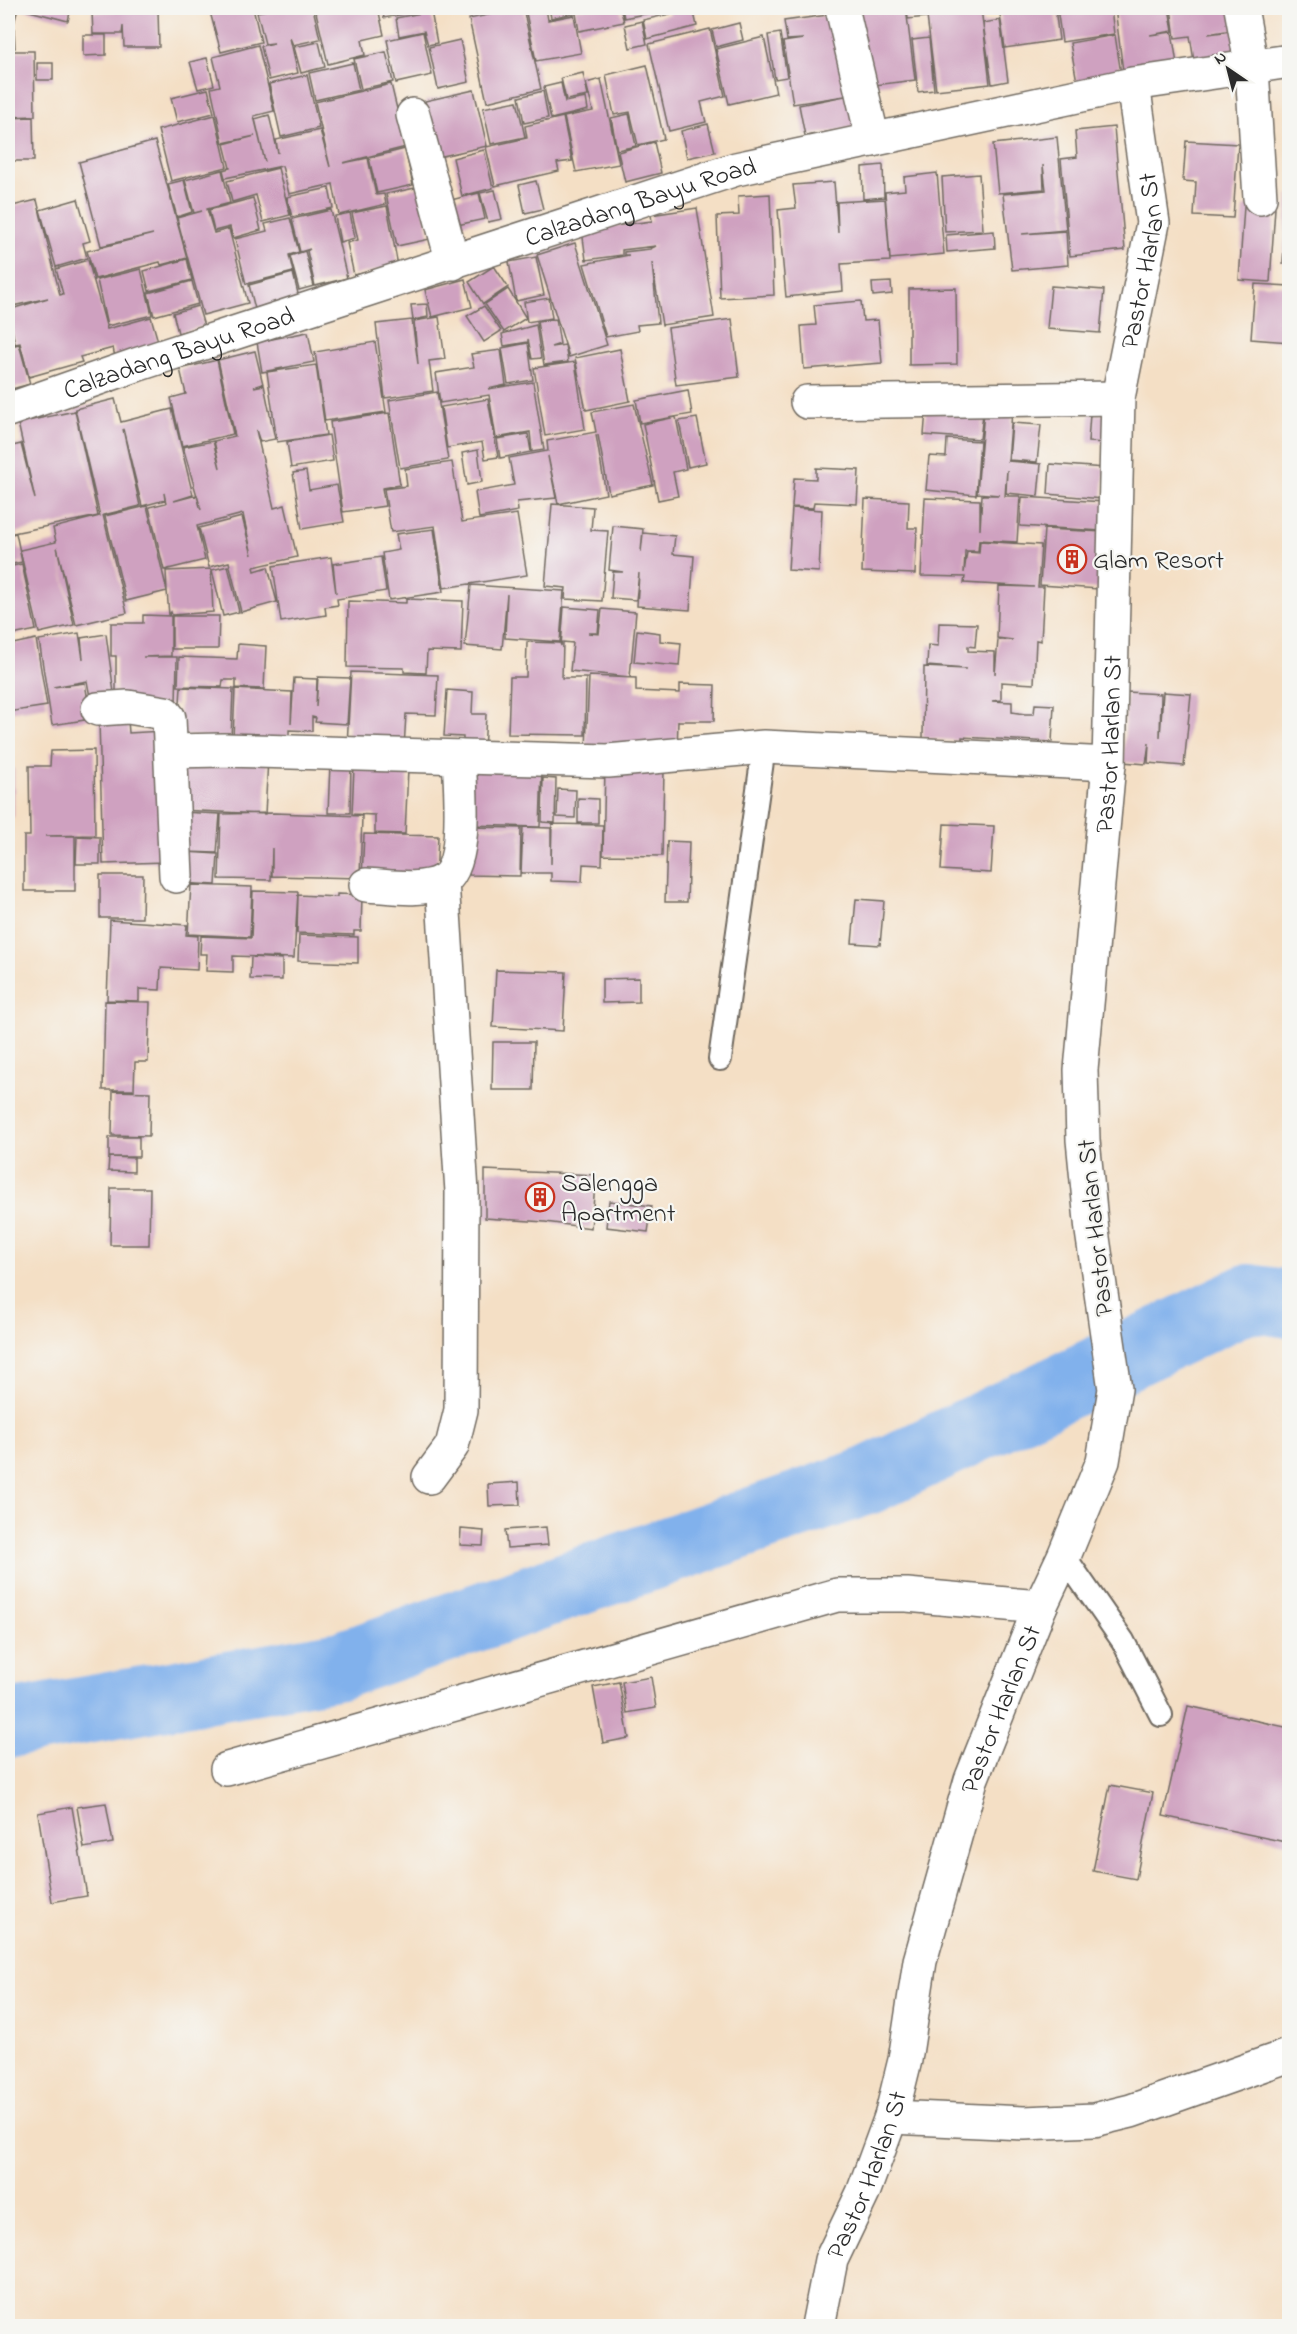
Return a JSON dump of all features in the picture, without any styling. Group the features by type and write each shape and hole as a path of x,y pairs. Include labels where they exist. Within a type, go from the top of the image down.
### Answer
{"street":[{"path":"842,8 873,140"},
{"path":"1241,8 1252,68 1260,198"},
{"name":"Calzadang Bayu Road","path":"8,410 136,365 736,169 1133,84 1290,61"},
{"name":"Pastor Harlan St","path":"818,2326 831,2260 863,2193 891,2117 905,2060 920,1960 971,1780 1040,1607 1064,1556 1103,1461 1115,1389 1092,1231 1083,1140 1081,1070 1109,764 1118,398 1153,223 1133,84"},
{"path":"413,115 453,263"},
{"path":"807,402 1118,398"},
{"path":"99,709 128,707 165,713 169,717 176,876"},
{"path":"171,751 608,761 764,747 1109,764"},
{"path":"366,885 426,886 442,881 453,871 460,841 459,757"},
{"path":"429,1477 452,1446 461,1410 462,1192 442,881"},
{"path":"227,1768 837,1595 907,1595 1040,1607"},
{"path":"891,2117 1024,2123 1094,2120 1131,2111 1290,2055"}],"lane":[{"path":"720,1059 764,747"},
{"path":"1064,1556 1123,1641 1161,1716"}],"building":[{"path":"18,8 71,8 68,21"},
{"path":"230,8 253,8 261,42 221,52 210,12"},
{"path":"276,8 313,8 320,39 293,45 290,38 298,73 269,80 261,46 274,43 265,44 257,12"},
{"path":"315,8 378,8 384,35 362,40 365,55 328,64"},
{"path":"382,8 432,8 432,9 384,18"},
{"path":"459,8 501,8 501,9 461,16"},
{"path":"523,8 541,89 487,102 469,19"},
{"path":"525,8 546,8 548,20 574,15 581,53 536,61"},
{"path":"549,8 573,8 574,13 551,18"},
{"path":"575,8 620,8 624,22 579,31"},
{"path":"622,8 693,8 697,26 647,39 643,20 670,14 669,9 624,18"},
{"path":"857,8 906,8 915,80 867,86"},
{"path":"907,8 925,8 926,17 908,19"},
{"path":"926,8 981,8 990,84 936,90"},
{"path":"999,8 1055,8 1059,40 1005,48"},
{"path":"1057,8 1111,8 1114,34 1062,42"},
{"path":"1115,8 1169,8 1173,31 1150,35 1172,32 1177,64 1123,71"},
{"path":"1171,8 1236,8 1238,29 1208,34 1239,30 1243,54 1194,61 1190,36 1175,38"},
{"path":"8,9 17,12 13,28 8,26"},
{"path":"158,10 159,47 124,47 123,26 122,34 93,34 92,12"},
{"path":"431,11 437,43 428,45 424,31 399,36 396,18"},
{"path":"835,14 857,127 805,136 799,105 845,96 793,104 783,42 803,39 787,40 784,21"},
{"path":"1000,20 1008,81 992,84 983,23"},
{"path":"642,21 647,44 630,48 625,25"},
{"path":"739,23 743,40 716,47 712,30"},
{"path":"14,28 15,48 8,48 8,29"},
{"path":"710,29 725,96 701,102 706,122 669,131 649,44"},
{"path":"423,32 432,75 396,83 387,40"},
{"path":"780,33 787,77 775,79 768,35"},
{"path":"83,35 106,35 106,55 83,56"},
{"path":"1115,35 1121,74 1077,82 1070,43"},
{"path":"764,37 776,93 729,104 716,49"},
{"path":"929,38 934,90 918,92 912,40"},
{"path":"460,40 469,82 438,89 429,47"},
{"path":"319,42 325,67 301,73 294,47"},
{"path":"258,45 274,111 254,116 265,162 255,119 269,115 278,153 276,140 320,130 330,167 315,102 391,84 406,147 343,163 368,158 376,195 384,194 386,204 339,215 333,184 289,194 282,166 225,178 223,170 230,168 224,144 255,136 223,143 211,88 220,86 213,57"},
{"path":"8,51 34,51 35,116 8,117"},
{"path":"386,52 393,82 361,89 354,59"},
{"path":"207,58 214,85 198,89 190,62"},
{"path":"37,63 53,63 53,80 37,80"},
{"path":"353,63 359,90 315,100 309,73"},
{"path":"647,65 664,139 638,145 630,112 614,115 606,75"},
{"path":"583,73 588,96 566,100 561,78"},
{"path":"307,75 319,128 281,137 269,84"},
{"path":"601,79 619,164 576,172 564,117 593,111 586,83"},
{"path":"561,83 565,102 586,98 588,110 551,119 544,87"},
{"path":"208,89 214,113 177,122 171,98"},
{"path":"474,90 487,146 438,157 425,101"},
{"path":"543,91 548,118 524,123 519,97"},
{"path":"517,101 525,137 491,144 483,108"},
{"path":"629,114 636,146 617,150 611,118"},
{"path":"215,115 227,167 171,181 158,130"},
{"path":"33,117 34,161 8,161 8,118"},
{"path":"563,117 572,161 557,163 559,171 495,186 486,147 527,138 525,126"},
{"path":"708,124 715,152 687,158 681,131"},
{"path":"1114,127 1125,250 1070,256 1061,159 1077,157 1075,131"},
{"path":"1057,137 1066,230 1022,234 1066,231 1068,265 1012,270 1003,194 1046,190 1043,165 1044,189 998,193 993,144"},
{"path":"155,141 187,258 161,265 160,262 95,279 87,251 153,234 101,246 79,162"},
{"path":"1186,141 1238,144 1233,218 1194,216 1196,182 1183,181"},
{"path":"654,142 661,173 625,182 618,152"},
{"path":"405,149 413,185 377,193 369,158"},
{"path":"484,150 493,188 462,196 453,158"},
{"path":"883,165 884,197 863,199 862,167"},
{"path":"278,168 290,215 263,222 256,195 232,202 227,181"},
{"path":"222,170 230,203 207,209 214,233 229,229 248,303 203,315 177,218 202,211 194,213 185,180"},
{"path":"937,173 944,254 890,259 885,192 905,190 904,177"},
{"path":"979,174 983,230 945,232 942,177"},
{"path":"184,180 192,212 177,217 168,184"},
{"path":"536,181 543,209 525,213 519,185"},
{"path":"834,182 838,233 837,202 885,199 890,261 841,264 843,291 786,297 778,210 796,208 793,185"},
{"path":"420,187 430,239 397,246 386,194"},
{"path":"329,188 333,208 292,217 287,197"},
{"path":"495,190 502,219 488,222 480,193"},
{"path":"479,193 485,219 457,225 451,200"},
{"path":"770,194 774,295 720,298 717,216 739,215 738,196"},
{"path":"1288,195 1290,195 1290,264 1283,263"},
{"path":"253,198 261,230 233,238 230,227 214,231 209,210"},
{"path":"78,199 90,241 83,243 87,258 56,267 40,210"},
{"path":"37,200 60,295 63,294 56,269 88,260 107,329 151,317 159,345 115,357 113,348 80,357 82,362 29,377 20,343 15,344 8,310 48,298 8,307 8,207"},
{"path":"387,206 398,266 354,275 347,243 358,240 352,213"},
{"path":"1244,206 1275,208 1270,282 1239,280"},
{"path":"697,208 714,317 662,325 652,263 658,323 637,325 638,331 606,337 584,264 629,255 624,255 624,252 650,249 656,246 622,250 622,255 586,260 582,230 652,221 651,215"},
{"path":"331,210 347,278 315,286 307,251 310,249 300,252 292,219"},
{"path":"350,213 355,238 340,242 335,216"},
{"path":"290,218 299,252 289,255 293,272 246,284 235,239 267,231 265,224"},
{"path":"994,231 995,248 947,252 946,235"},
{"path":"575,243 607,345 569,357 537,255"},
{"path":"305,251 314,286 299,290 290,256"},
{"path":"536,257 544,295 516,301 509,262"},
{"path":"187,259 192,280 149,291 144,271"},
{"path":"494,266 508,287 483,304 469,282"},
{"path":"141,269 152,315 107,326 97,280"},
{"path":"293,273 300,302 256,313 249,285"},
{"path":"465,279 472,307 432,317 425,290"},
{"path":"192,281 198,304 154,316 148,293"},
{"path":"891,282 892,294 873,296 872,283"},
{"path":"1255,284 1290,286 1290,342 1251,339"},
{"path":"1051,286 1104,290 1100,333 1047,329"},
{"path":"956,288 957,364 909,365 909,289"},
{"path":"508,289 526,318 504,332 485,304"},
{"path":"549,298 552,318 527,322 524,302"},
{"path":"861,301 863,321 878,320 882,363 804,369 801,326 816,325 814,305"},
{"path":"427,304 428,317 413,320 411,305"},
{"path":"198,306 204,326 178,333 173,313"},
{"path":"484,306 501,331 484,342 467,316"},
{"path":"439,317 445,359 429,361 433,391 385,398 376,324 412,320 418,364 414,321"},
{"path":"556,319 560,344 551,347 565,345 568,362 544,365 537,321"},
{"path":"732,319 739,377 676,385 668,328"},
{"path":"536,325 541,358 532,359 528,339 528,342 504,346 502,334"},
{"path":"308,332 314,362 262,372 257,342"},
{"path":"375,342 386,412 325,421 315,352"},
{"path":"528,343 533,380 508,384 502,348"},
{"path":"19,344 30,384 8,390 8,347"},
{"path":"620,349 630,401 586,410 575,358"},
{"path":"501,350 506,385 488,389 533,382 544,450 532,452 530,432 496,438 489,395 440,403 436,373 474,367 471,354"},
{"path":"255,351 263,384 254,387 264,385 275,439 260,442 256,430 274,508 285,505 297,557 254,567 255,571 268,567 277,602 241,612 229,562 209,567 199,528 242,517 252,555 243,514 197,526 205,560 164,570 149,507 166,503 164,493 165,500 142,506 123,429 140,506 103,515 127,613 76,625 57,547 74,625 39,633 20,550 56,542 53,528 100,516 75,409 115,399 121,422 172,409 193,495 174,501 197,495 183,447 213,441 220,468 214,441 235,436 218,360"},
{"path":"217,360 233,434 182,446 171,398 186,394 180,369"},
{"path":"575,362 585,429 545,436 534,368"},
{"path":"316,365 326,435 277,442 267,372"},
{"path":"688,390 692,414 640,423 636,400"},
{"path":"437,392 448,460 400,468 389,400"},
{"path":"488,399 498,457 485,459 482,442 447,448 441,407"},
{"path":"634,404 653,485 609,494 598,435 596,435 606,494 558,504 548,456 556,498 517,502 518,511 479,518 475,492 514,485 509,458 548,451 547,441 596,432 592,412"},
{"path":"926,410 983,414 980,439 924,435"},
{"path":"75,411 98,516 8,534 8,447 21,444 35,499 18,423"},
{"path":"984,411 1012,412 1008,461 1041,464 1038,496 1006,493 1007,470 1005,496 1020,496 1017,542 979,540 978,551 965,551 964,573 967,552 979,553 980,541 1041,545 1038,587 1044,587 1041,641 1036,640 1034,684 1001,682 1001,700 992,701 1012,702 1012,712 1025,714 1034,714 1035,704 1054,705 1052,742 962,737 962,741 923,738 924,667 966,669 927,666 928,645 938,646 939,623 977,624 975,647 968,646 968,651 995,652 995,674 998,640 1013,640 997,638 999,586 1034,587 964,583 965,577 921,576 925,498 980,500 980,530 982,495 999,495 977,493"},
{"path":"389,413 400,485 382,488 385,506 343,512 330,422"},
{"path":"1090,414 1111,415 1109,443 1088,442"},
{"path":"676,417 686,469 673,472 678,496 658,500 643,424"},
{"path":"697,418 706,463 688,467 679,421"},
{"path":"1012,423 1041,425 1037,462 1009,460"},
{"path":"528,434 531,452 500,458 497,439"},
{"path":"329,435 333,461 291,468 287,442"},
{"path":"947,439 980,441 976,495 926,490 929,456 946,457"},
{"path":"478,450 482,482 467,485 462,453"},
{"path":"452,462 462,522 517,514 527,575 444,588 435,526 391,532 384,489 407,486 405,469"},
{"path":"1050,464 1105,468 1102,499 1048,494"},
{"path":"816,468 859,470 857,504 814,502 813,508 792,507 794,478 816,479"},
{"path":"306,471 309,490 337,485 344,522 302,529 293,473"},
{"path":"1022,497 1105,502 1103,531 1020,526"},
{"path":"865,499 909,501 908,528 917,528 915,574 862,572"},
{"path":"552,504 593,507 591,530 608,531 602,601 565,599 566,588 545,586"},
{"path":"147,506 167,591 126,601 105,516"},
{"path":"792,508 822,510 819,572 788,570"},
{"path":"613,526 643,529 641,552 643,533 675,536 673,554 694,556 690,610 637,606 639,573 636,600 611,598 613,572 623,572 609,570"},
{"path":"434,529 443,592 389,600 382,553 399,550 396,534"},
{"name":"Glam Resort","path":"1044,529 1103,532 1099,589 1040,585"},
{"path":"16,533 22,562 8,565 8,535"},
{"path":"331,557 336,593 333,564 381,557 386,591 337,599 338,605 325,607 326,615 281,622 273,566"},
{"path":"22,564 36,630 8,636 8,567"},
{"path":"228,566 239,612 223,616 212,570"},
{"path":"211,569 213,612 172,615 171,612 169,615 166,571"},
{"path":"471,585 564,591 560,642 505,638 507,594 502,649 465,646"},
{"path":"406,599 463,601 461,652 427,651 426,673 404,672 404,668 347,667 348,601 406,603"},
{"path":"564,607 600,610 598,633 588,633 599,634 602,609 636,612 630,677 570,671 573,643 563,642 562,678 586,678 585,735 508,734 510,677 526,677 527,642 560,643 561,646"},
{"path":"143,615 171,616 171,656 143,657 177,657 176,705 116,704 116,656 111,656 111,623 143,623"},
{"path":"172,616 219,616 218,649 172,649"},
{"path":"637,630 660,633 660,641 681,643 679,666 634,662"},
{"path":"79,633 83,659 81,638 106,634 114,693 90,697 87,681 53,687 85,683 91,719 52,725 39,640"},
{"path":"36,639 47,706 8,712 8,645"},
{"path":"238,644 266,646 264,689 236,688 236,680 223,680 222,687 178,686 179,657 237,659"},
{"path":"351,672 438,675 436,715 406,714 404,748 347,745"},
{"path":"589,676 636,678 636,691 680,693 680,684 715,685 714,721 678,721 677,751 586,748"},
{"path":"318,677 350,678 347,724 315,722 316,718 312,717 312,731 289,730 289,742 233,739 235,689 292,692 291,724 294,678 317,679 316,707"},
{"path":"181,687 233,689 231,738 178,735"},
{"path":"447,690 473,692 472,714 486,714 484,752 463,751 463,737 444,736"},
{"path":"1127,692 1161,694 1160,737 1163,692 1191,694 1184,766 1148,763 1149,743 1146,764 1123,762"},
{"path":"128,720 129,733 162,731 166,862 103,864 99,721"},
{"path":"94,750 95,835 45,836 75,836 75,891 24,891 24,836 30,836 29,766 50,766 51,751"},
{"path":"182,755 268,759 265,814 179,810"},
{"path":"330,764 351,764 350,813 328,813"},
{"path":"470,765 542,766 540,827 468,825"},
{"path":"354,767 408,769 405,834 375,833 375,815 352,814"},
{"path":"8,768 14,768 14,817 8,817"},
{"path":"605,769 664,770 662,856 603,855"},
{"path":"543,778 556,779 555,823 542,822"},
{"path":"558,789 576,790 575,818 557,817"},
{"path":"578,798 598,799 598,823 578,823"},
{"path":"180,812 220,814 217,853 185,852 218,854 216,885 180,883"},
{"path":"221,814 362,816 360,878 272,876 272,848 271,880 219,879"},
{"path":"552,824 603,825 602,865 583,864 582,882 551,881 551,873 521,873 523,827 551,828 551,864"},
{"path":"944,824 994,826 991,873 941,870"},
{"path":"470,827 521,828 520,876 469,875"},
{"path":"364,834 438,836 436,881 362,878"},
{"path":"77,836 100,837 100,864 76,864"},
{"path":"667,841 689,842 687,902 665,902"},
{"path":"100,875 143,875 142,918 100,918"},
{"path":"191,885 252,887 250,937 188,934"},
{"path":"253,891 298,892 294,958 233,956 233,972 206,971 207,954 200,954 201,936 251,938"},
{"path":"337,894 362,895 361,931 354,931 354,935 297,933 298,895 337,897"},
{"path":"856,899 884,901 880,945 852,943"},
{"path":"110,920 187,925 186,935 198,936 197,970 161,968 160,990 139,989 139,1001 107,1000"},
{"path":"299,935 358,937 358,963 298,961"},
{"path":"251,957 282,959 282,980 250,979"},
{"path":"496,970 566,972 563,1031 493,1027"},
{"path":"639,978 639,1002 602,1003 602,979"},
{"path":"105,1001 150,1002 148,1062 135,1062 134,1090 103,1090"},
{"path":"493,1042 534,1042 533,1090 492,1090"},
{"path":"113,1091 150,1092 149,1136 112,1135"},
{"path":"109,1137 139,1137 139,1157 109,1157"},
{"path":"109,1157 134,1158 134,1172 108,1171"},
{"name":"Salengga Apartment","path":"485,1170 596,1175 591,1228 485,1218"},
{"path":"111,1188 150,1188 149,1245 110,1245"},
{"path":"609,1201 652,1206 648,1232 606,1227"},
{"path":"519,1482 520,1505 489,1506 488,1484"},
{"path":"546,1527 548,1545 507,1548 505,1530"},
{"path":"461,1529 484,1531 483,1546 460,1545"},
{"path":"651,1677 656,1708 627,1713 622,1682"},
{"path":"619,1682 629,1738 603,1743 593,1687"},
{"path":"1188,1706 1290,1728 1290,1843 1163,1816"},
{"path":"1110,1785 1153,1793 1136,1879 1093,1871"},
{"path":"106,1803 113,1843 84,1848 77,1807"},
{"path":"72,1807 87,1896 52,1902 38,1813"}],"waterway":[{"path":"8,1724 341,1665 867,1481 1248,1298 1290,1304"}],"place":[{"name":"Glam Resort","path":"1072,559"},
{"name":"Salengga Apartment","path":"540,1197"}]}
